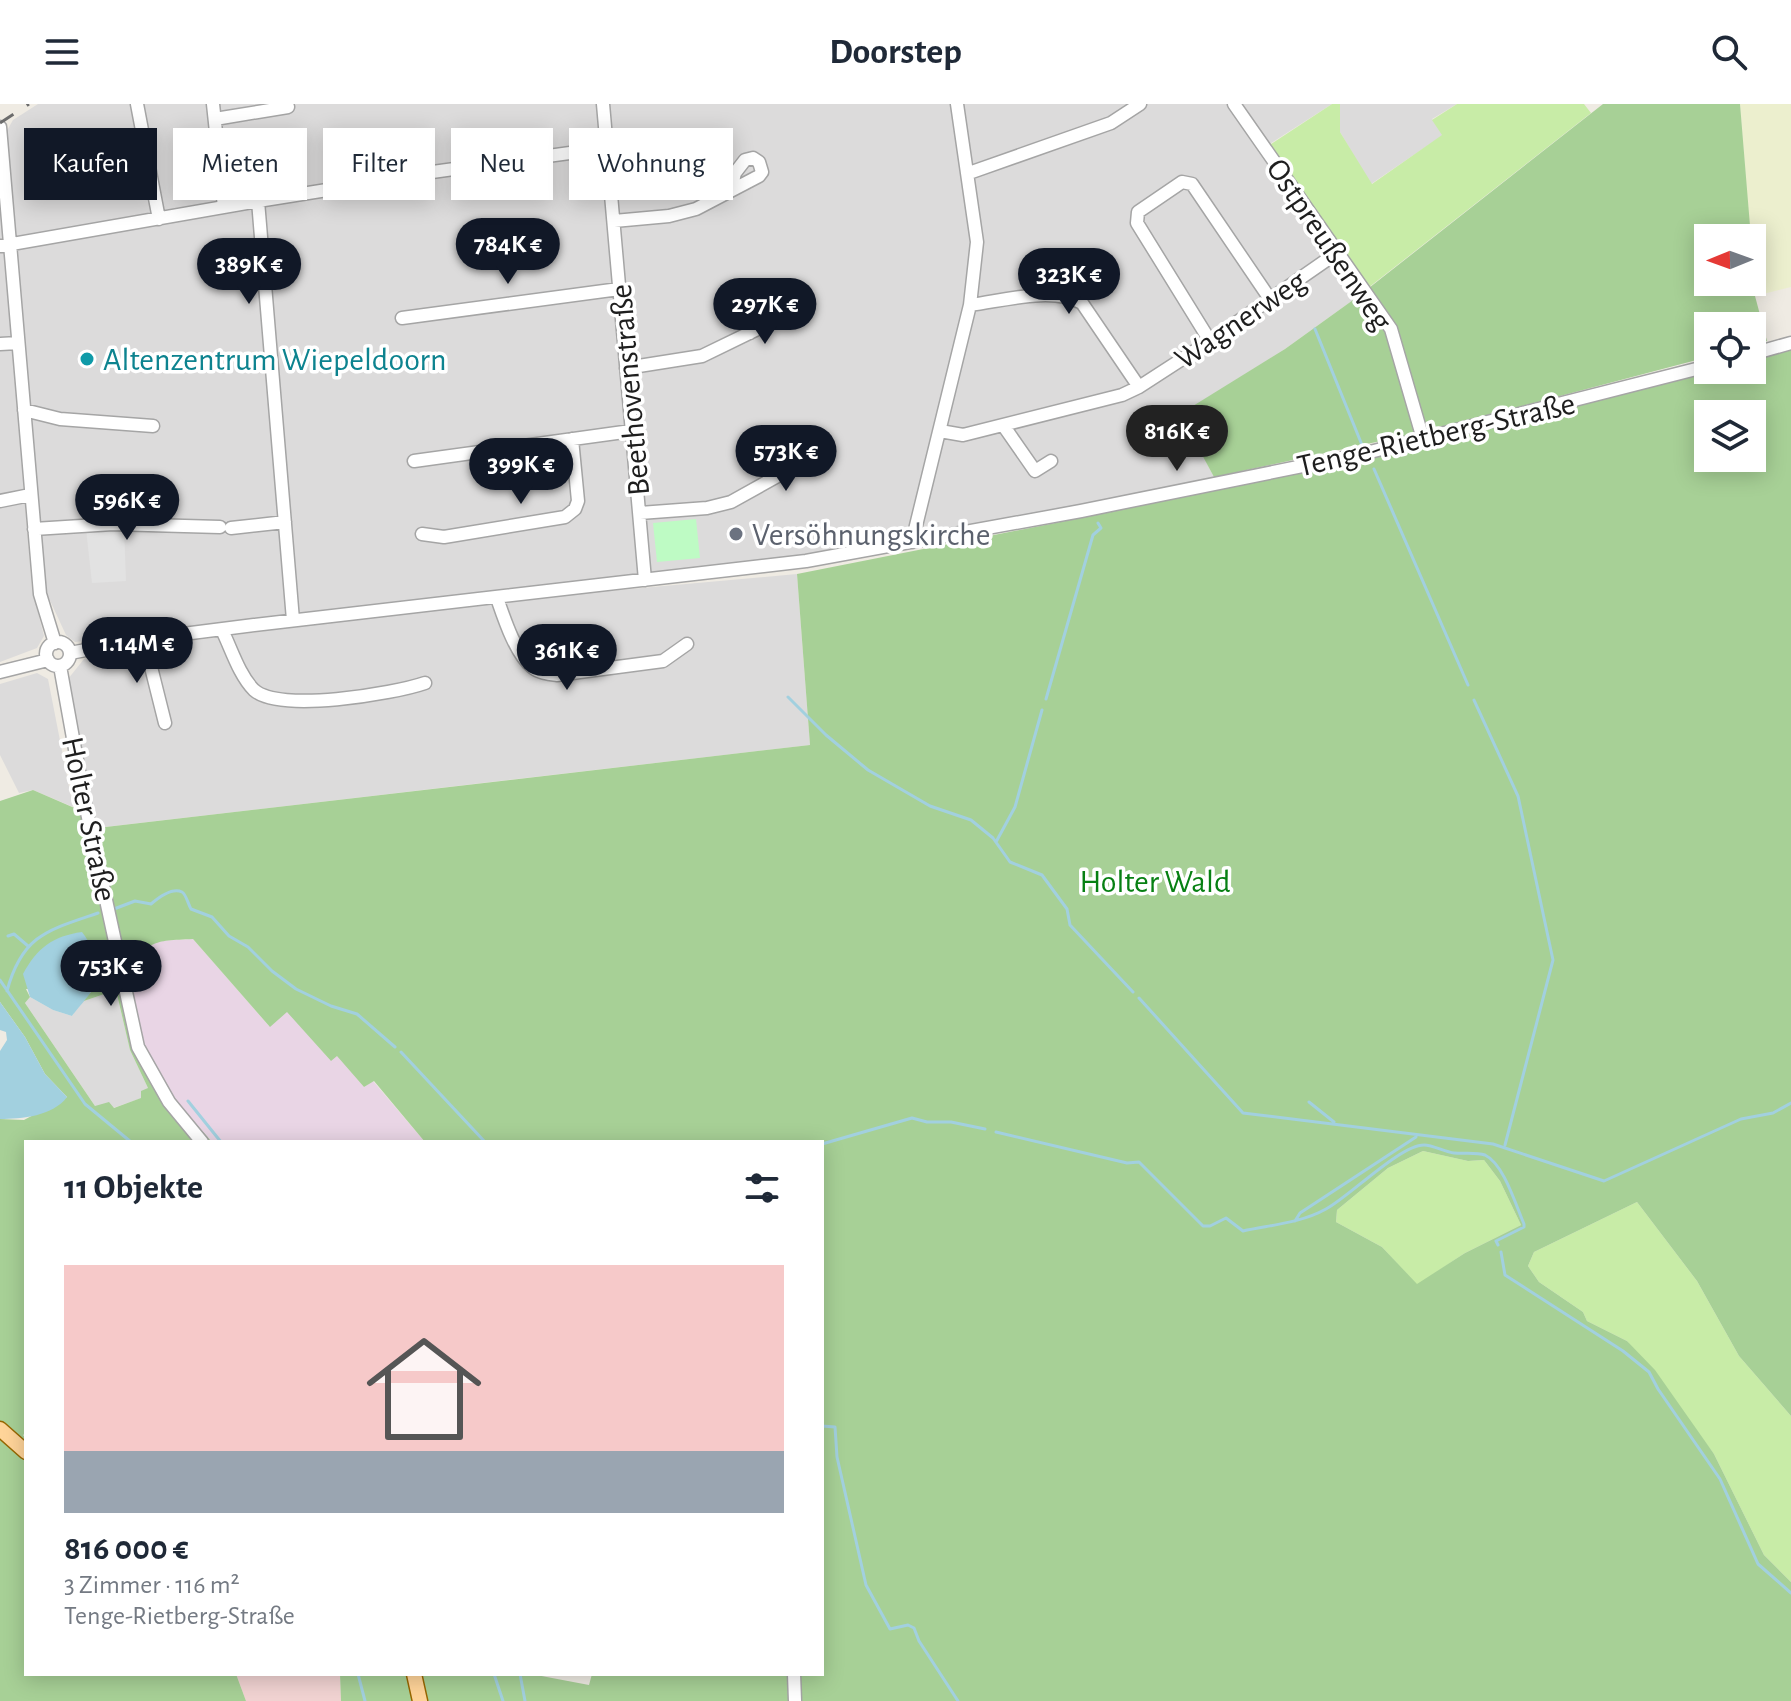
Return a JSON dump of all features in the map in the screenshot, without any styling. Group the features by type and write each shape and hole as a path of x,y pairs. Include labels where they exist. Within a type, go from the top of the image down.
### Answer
{"main road":[{"path":"0,1429 24,1450"},
{"path":"414,1676 420,1701"}],"street":[{"path":"137,104 159,219"},
{"path":"213,104 224,207"},
{"path":"215,119 288,107 287,104"},
{"name":"Beethovenstraße","path":"603,104 605,128"},
{"path":"912,542 970,305 977,242 957,104"},
{"path":"969,173 1111,123 1140,104"},
{"name":"Ostpreußenweg","path":"1234,104 1391,329 1423,439"},
{"path":"0,127 5,245 18,343 40,594 55,643"},
{"path":"5,245 383,180 569,153"},
{"path":"1210,341 1137,223 1138,212 1182,182 1192,184 1270,299"},
{"name":"Beethovenstraße","path":"612,200 645,580"},
{"path":"614,221 669,216 696,209 713,200"},
{"path":"258,201 293,620"},
{"name":"Wagnerweg","path":"940,431 963,435 1122,395 1210,341 1338,252"},
{"path":"402,318 619,289"},
{"path":"970,305 1056,293 1071,297 1082,303 1139,387"},
{"path":"626,368 702,356 750,333"},
{"path":"0,344 18,343"},
{"path":"1766,350 1791,343"},
{"name":"Tenge-Rietberg-Straße","path":"70,653 144,639 293,620 806,561 1268,473 1423,439 1694,370"},
{"path":"24,410 60,419 153,426"},
{"path":"1003,425 1035,471 1051,461"},
{"path":"414,461 631,431"},
{"path":"422,534 444,537 565,517 575,509 578,501 572,439"},
{"path":"640,513 707,508 731,502 781,475"},
{"path":"0,501 30,495"},
{"path":"34,529 113,524 226,527 285,522"},
{"path":"497,598 509,632 531,666 542,672 557,675 663,661 687,644"},
{"path":"222,630 248,682 263,696 277,700 384,694 425,683"},
{"path":"144,639 165,723"},
{"path":"0,672 54,663 69,660 70,653 63,643 55,643 47,649 54,663"},
{"name":"Holter Straße","path":"54,663 138,1047 169,1102 200,1140"},
{"path":"794,1676 795,1701"}],"shaded area":[{"path":"38,104 1230,104 1360,295 1285,349 1181,414 1214,477 1080,505 804,555 75,642 66,635 47,594 5,134 13,120"},
{"path":"1241,104 1332,104 1268,145"},
{"path":"1340,104 1457,104 1432,119 1443,135 1371,184 1340,132"},
{"path":"0,201 32,589 44,636 37,648 0,662"},
{"path":"124,528 126,581 92,583 86,529"},
{"path":"797,574 810,745 96,828 68,679 84,659 105,652 485,602"},
{"path":"37,673 48,679 73,807 33,790 19,793 0,755 0,684"},
{"path":"193,939 269,1026 287,1011 330,1060 337,1055 364,1087 373,1081 423,1140 210,1140 173,1097 144,1045 126,976 140,952 157,941"},
{"path":"116,990 130,1050 148,1088 142,1098 113,1108 95,1106 25,1003 30,997 72,1016 81,1002"},
{"path":"237,1676 340,1676 341,1701 246,1701"}],"green space":[{"path":"1332,104 1340,104 1340,132 1372,184 1442,135 1432,120 1457,104 1584,104 1591,113 1368,288 1268,146"},
{"path":"1603,104 1740,104 1750,224 1694,224 1694,296 1755,296 1759,312 1694,312 1694,361 1427,431 1214,477 1180,414 1285,349 1360,295"},
{"path":"1740,104 1791,104 1791,287 1766,293 1766,224 1749,224"},
{"name":"Holter Wald","path":"1791,349 1791,1416 1739,1356 1697,1281 1637,1202 1534,1252 1528,1266 1539,1282 1583,1312 1587,1321 1627,1341 1655,1370 1714,1454 1764,1555 1791,1582 1791,1701 341,1701 340,1676 542,1676 589,1685 591,1676 824,1676 824,1140 423,1140 374,1081 364,1087 337,1056 331,1061 287,1012 270,1027 193,939 152,945 140,955 126,976 141,1035 156,1071 210,1140 24,1140 24,1676 237,1676 246,1701 0,1701 0,1119 24,1120 67,1097 45,1074 25,1037 0,1002 0,801 33,790 93,816 97,828 810,745 797,574 1111,512 1369,455 1694,374 1694,384 1766,384 1766,355","holes":["26,989 94,989 81,1002 116,990 130,1050 148,1088 141,1091 141,1098 114,1108 109,1102 95,1106 25,1003 30,997","1423,1151 1468,1161 1484,1160 1500,1181 1521,1225 1465,1253 1417,1284 1382,1247 1336,1222 1337,1210 1388,1168"]},
{"path":"696,519 700,558 657,562 653,523"},
{"path":"1423,1151 1468,1161 1484,1160 1500,1181 1521,1225 1465,1253 1417,1285 1382,1247 1336,1222 1337,1210 1388,1168"},
{"path":"1637,1202 1697,1281 1739,1356 1791,1416 1791,1582 1764,1555 1714,1454 1627,1341 1587,1321 1583,1312 1539,1282 1528,1266 1534,1252"}],"water":[{"path":"82,932 94,958 96,979 90,993 72,1016 30,997 23,974 34,957 54,940"},
{"path":"0,1002 25,1037 45,1074 67,1097 54,1108 27,1117 0,1119 0,1051 7,1040 6,1032 0,1030"}],"waterway":[{"path":"1315,329 1362,445"},
{"path":"1374,469 1468,685"},
{"path":"1046,699 1093,535 1101,528 1098,523"},
{"path":"788,697 826,735 868,770 930,806 971,820 993,838 1010,862 1042,875 1067,909 1070,925 1133,992"},
{"path":"1474,700 1518,796 1553,960 1505,1145"},
{"path":"996,842 1015,807 1042,710"},
{"path":"114,909 135,901 151,904 170,892 182,892 191,909 212,917 229,936 248,947 296,989 331,1006 357,1014 395,1047"},
{"path":"7,991 21,958 39,937 98,913"},
{"path":"8,936 14,934 28,946"},
{"path":"0,980 85,1104 129,1140"},
{"path":"1139,998 1243,1113 1493,1144 1604,1181 1741,1119 1773,1113 1791,1103"},
{"path":"401,1052 483,1140"},
{"path":"188,1101 219,1140"},
{"path":"1309,1102 1334,1122"},
{"path":"824,1143 912,1118 985,1129"},
{"path":"996,1132 1127,1163 1139,1162 1203,1226 1226,1218 1243,1231 1316,1214 1414,1147 1428,1145 1454,1153 1481,1154 1492,1160 1504,1176 1524,1224 1524,1227 1496,1241 1498,1245"},
{"path":"1295,1221 1300,1213 1416,1137"},
{"path":"1501,1252 1505,1275 1623,1351 1649,1372 1720,1479 1758,1564 1791,1593"},
{"path":"824,1426 835,1427 837,1457 866,1585 890,1629 908,1625 914,1628 919,1641 958,1701"},
{"path":"359,1676 365,1701"},
{"path":"495,1676 503,1701"},
{"path":"520,1676 525,1701"}],"railway":[{"path":"0,123 29,104"}],"place":[{"name":"Altenzentrum Wiepeldoorn","path":"87,359"},
{"name":"Versöhnungskirche","path":"736,534"}]}
